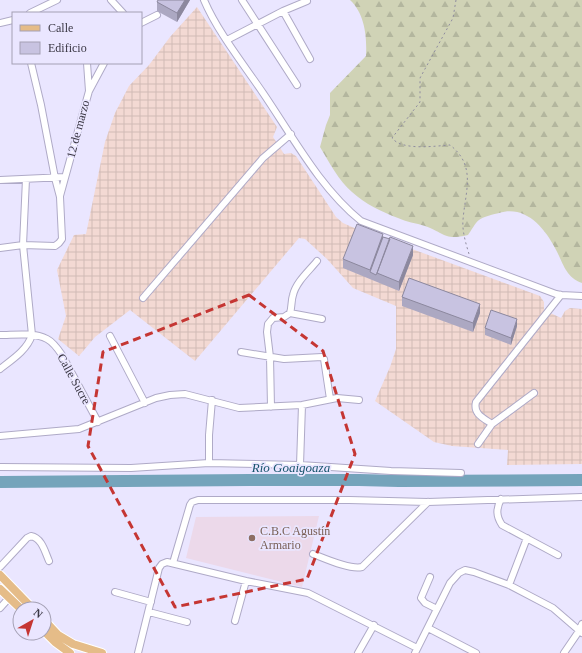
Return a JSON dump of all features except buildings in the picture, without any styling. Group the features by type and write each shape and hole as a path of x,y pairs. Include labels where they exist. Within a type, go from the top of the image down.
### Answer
{"main road":[{"path":"0,575 20,601"},
{"path":"0,589 14,601"},
{"path":"52,629 58,635 73,644 102,653"},
{"path":"52,639 70,653"}],"street":[{"path":"32,12 57,0"},
{"path":"112,0 122,12"},
{"path":"204,0 227,40 321,180 346,209 361,221 561,295 582,296"},
{"path":"242,0 297,84"},
{"path":"227,40 283,11 307,1"},
{"path":"283,11 310,59"},
{"path":"142,22 157,15"},
{"path":"0,23 12,20"},
{"path":"0,248 23,245 55,246 62,239 60,197 31,64"},
{"path":"86,64 89,91"},
{"name":"12 de marzo","path":"60,197 89,91 103,64"},
{"path":"143,298 263,158 291,134"},
{"path":"0,180 65,178"},
{"path":"0,369 23,350 30,342 32,335 23,245 26,179"},
{"path":"290,313 292,296 295,290 317,261"},
{"path":"492,424 477,414 475,407 476,402 561,295"},
{"path":"271,408 270,357 267,332 268,324 273,318 284,317 290,313 322,319"},
{"name":"Calle Sucre","path":"0,336 32,335 47,339 58,350 98,422"},
{"path":"110,336 146,403"},
{"path":"241,352 284,359 322,357 324,359 330,399"},
{"path":"478,444 492,424 534,393"},
{"path":"0,436 79,429 156,398 170,395 185,394 240,408 271,408 302,405 337,398 359,400"},
{"path":"209,463 209,435 212,400"},
{"path":"300,466 302,405"},
{"path":"0,467 131,468 209,463 461,473"},
{"path":"173,562 190,505 192,502 198,500 349,500 428,502 582,497"},
{"path":"501,499 497,507 498,520 502,525 558,555"},
{"path":"313,554 349,566 357,568 362,567 428,502"},
{"path":"0,567 27,538 31,536 36,538 41,543 49,561"},
{"path":"509,585 526,538"},
{"path":"138,653 160,568 164,563 173,562 246,581 308,593 374,625 416,651 450,583 462,571 469,570 509,585 553,608 581,632"},
{"path":"430,576 422,598 425,603 437,609"},
{"path":"235,621 246,581"},
{"path":"116,592 151,602"},
{"path":"0,608 9,598"},
{"path":"149,612 187,622"},
{"path":"564,653 581,632 582,624"},
{"path":"358,653 374,625"},
{"path":"428,628 476,653"}],"path":[{"path":"456,0 453,18 420,78 420,102 392,138 397,142 415,147 450,145 462,157 466,166 467,189 463,222 466,243 472,262"}],"highlighted area":[{"path":"249,295 323,351 355,454 307,579 175,607 88,446 103,352"}],"shaded area":[{"path":"197,7 277,127 273,137 284,154 291,153 296,156 336,217 343,223 540,296 544,302 544,310 561,318 565,311 570,308 582,309 582,464 507,465 508,450 452,446 434,442 375,401 396,349 396,306 353,288 327,259 305,239 299,238 195,361 130,310 95,337 79,356 58,339 66,316 57,270 74,235 86,234 105,142 115,113 129,86 149,65 170,37"},
{"name":"C.B.C Agustín Armario","path":"319,516 302,587 186,558 196,517"}],"green space":[{"path":"350,0 582,0 582,283 568,273 551,240 533,220 525,215 508,211 492,215 479,220 468,235 449,237 425,226 404,221 380,210 368,204 347,188 334,171 320,147 330,115 330,93 366,56 366,41 362,19 359,12"}],"waterway":[{"name":"Río Goaigoaza","path":"0,482 582,480"}],"place":[{"name":"C.B.C Agustín Armario","path":"252,538"}]}
